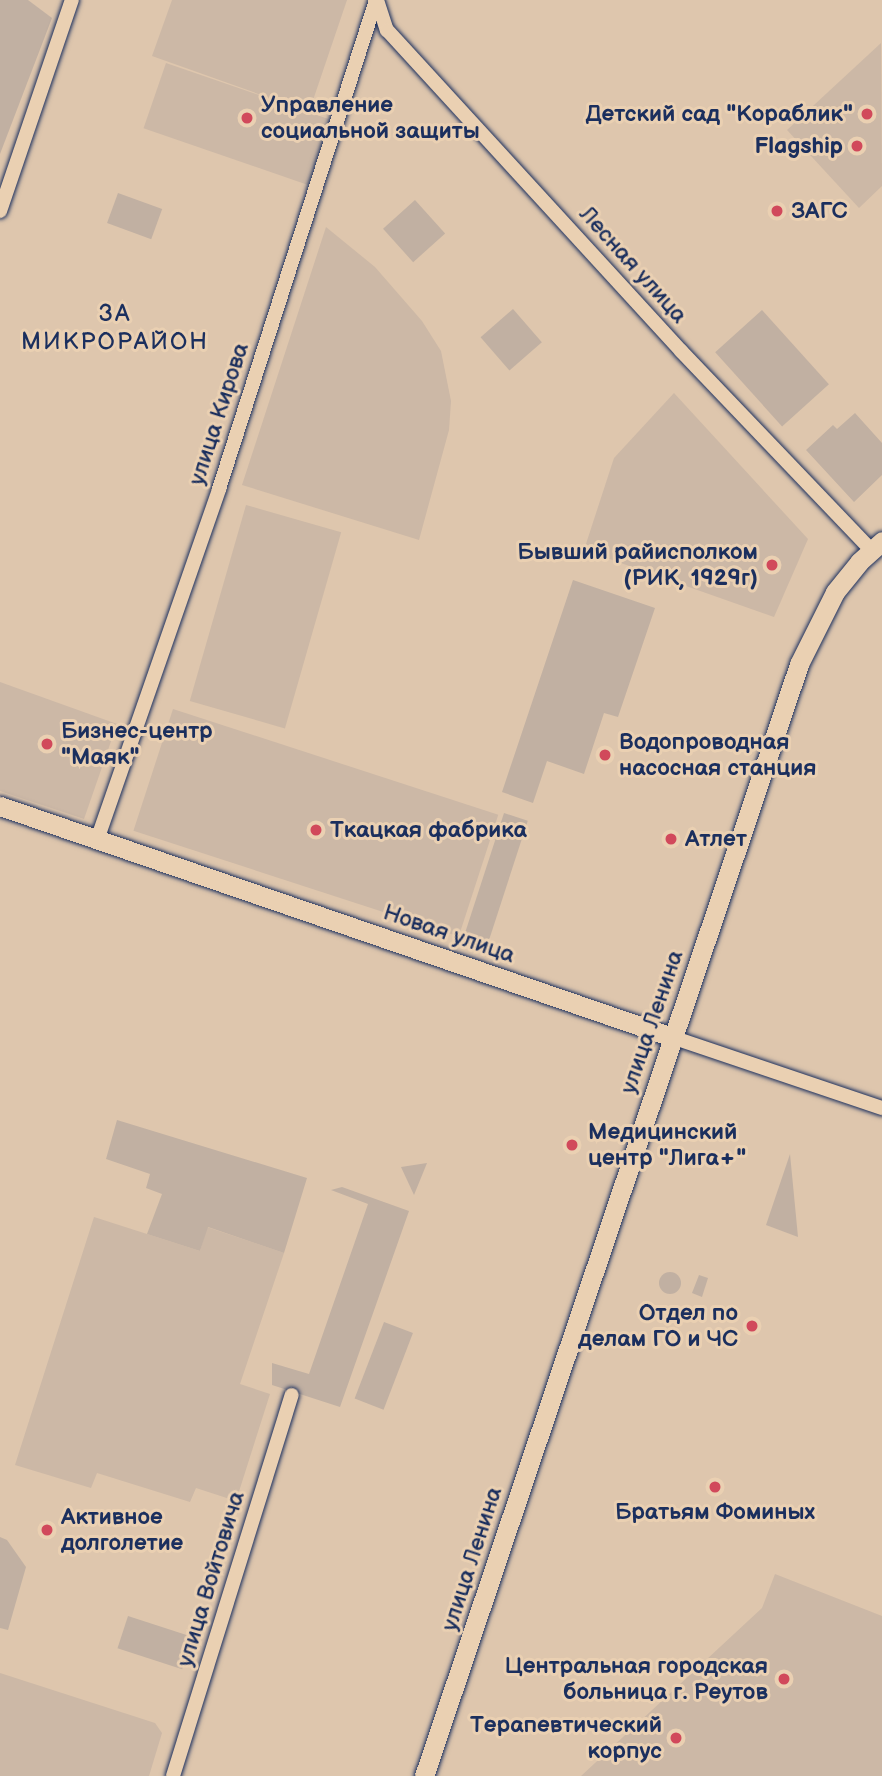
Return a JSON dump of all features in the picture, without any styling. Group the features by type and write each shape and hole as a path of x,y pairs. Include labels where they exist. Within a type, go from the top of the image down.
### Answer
{"street":[{"path":"0,211 72,0"},
{"name":"Лесная улица","path":"377,0 387,30 681,351 877,546"},
{"name":"улица Кирова","path":"97,840 219,489 377,0"},
{"name":"улица Ленина","path":"428,1771 799,664 835,592 877,546"},
{"name":"Новая улица","path":"0,806 882,1108"},
{"name":"улица Войтовича","path":"173,1776 292,1395"}],"shaded area":[{"path":"0,0 28,0 52,18 0,154"},
{"path":"172,0 347,0 309,112 152,56"},
{"path":"881,43 882,186 859,208 787,130"},
{"path":"166,63 331,120 308,185 144,128"},
{"path":"118,193 162,209 151,239 107,223"},
{"path":"415,200 445,233 413,262 383,229"},
{"path":"326,227 375,267 422,321 441,351 451,401 449,430 419,540 242,485"},
{"path":"513,309 542,342 509,370 481,337"},
{"path":"762,310 829,384 782,426 715,352"},
{"path":"674,393 808,539 774,617 584,550 614,458"},
{"path":"855,413 882,443 882,475 854,502 806,450 833,425 837,429"},
{"path":"246,505 341,532 285,728 190,701"},
{"path":"573,580 655,608 618,717 604,713 584,774 547,761 533,803 502,792"},
{"name":"Бизнес-центр \"Маяк\"","path":"0,682 117,724 84,819 0,791"},
{"path":"173,709 498,815 459,936 133,831"},
{"path":"504,813 528,821 485,953 461,945"},
{"path":"117,1120 307,1178 284,1253 208,1227 200,1251 147,1234 162,1194 146,1188 150,1174 106,1159"},
{"path":"790,1154 798,1237 766,1225"},
{"path":"427,1163 414,1195 401,1167"},
{"path":"342,1187 409,1211 340,1407 272,1385 272,1363 309,1374 368,1204 331,1190"},
{"path":"94,1217 200,1251 207,1227 284,1253 240,1384 270,1394 236,1501 196,1488 190,1502 97,1473 91,1488 15,1465"},
{"path":"670,1272 678,1275 681,1283 678,1291 670,1294 662,1291 659,1283 662,1275"},
{"path":"699,1275 708,1278 702,1297 692,1293"},
{"path":"384,1322 413,1333 384,1410 355,1399"},
{"path":"0,1537 7,1540 26,1567 8,1630 0,1628"},
{"name":"Центральная городская больница г. Реутов","path":"775,1574 882,1616 882,1776 581,1776 762,1608"},
{"path":"128,1616 193,1637 182,1669 117,1648"},
{"path":"0,1673 155,1723 162,1733 149,1776 0,1776"}],"place":[{"name":"Детский сад \"Кораблик\"","path":"867,114"},
{"name":"Управление социальной защиты","path":"247,118"},
{"name":"Flagship","path":"857,146"},
{"name":"ЗАГС","path":"777,211"},
{"name":"Бывший райисполком (РИК, 1929г)","path":"772,565"},
{"name":"Бизнес-центр \"Маяк\"","path":"47,744"},
{"name":"Водопроводная насосная станция","path":"605,755"},
{"name":"Ткацкая фабрика","path":"316,830"},
{"name":"Атлет","path":"671,839"},
{"name":"Медицинский центр \"Лига+\"","path":"572,1145"},
{"name":"Отдел по делам ГО и ЧС","path":"752,1326"},
{"name":"Братьям Фоминых","path":"715,1487"},
{"name":"Активное долголетие","path":"47,1530"},
{"name":"Центральная городская больница г. Реутов","path":"784,1679"},
{"name":"Терапевтический корпус","path":"676,1738"}],"district":[{"name":"3А МИКРОРАЙОН","path":"115,328"}]}
